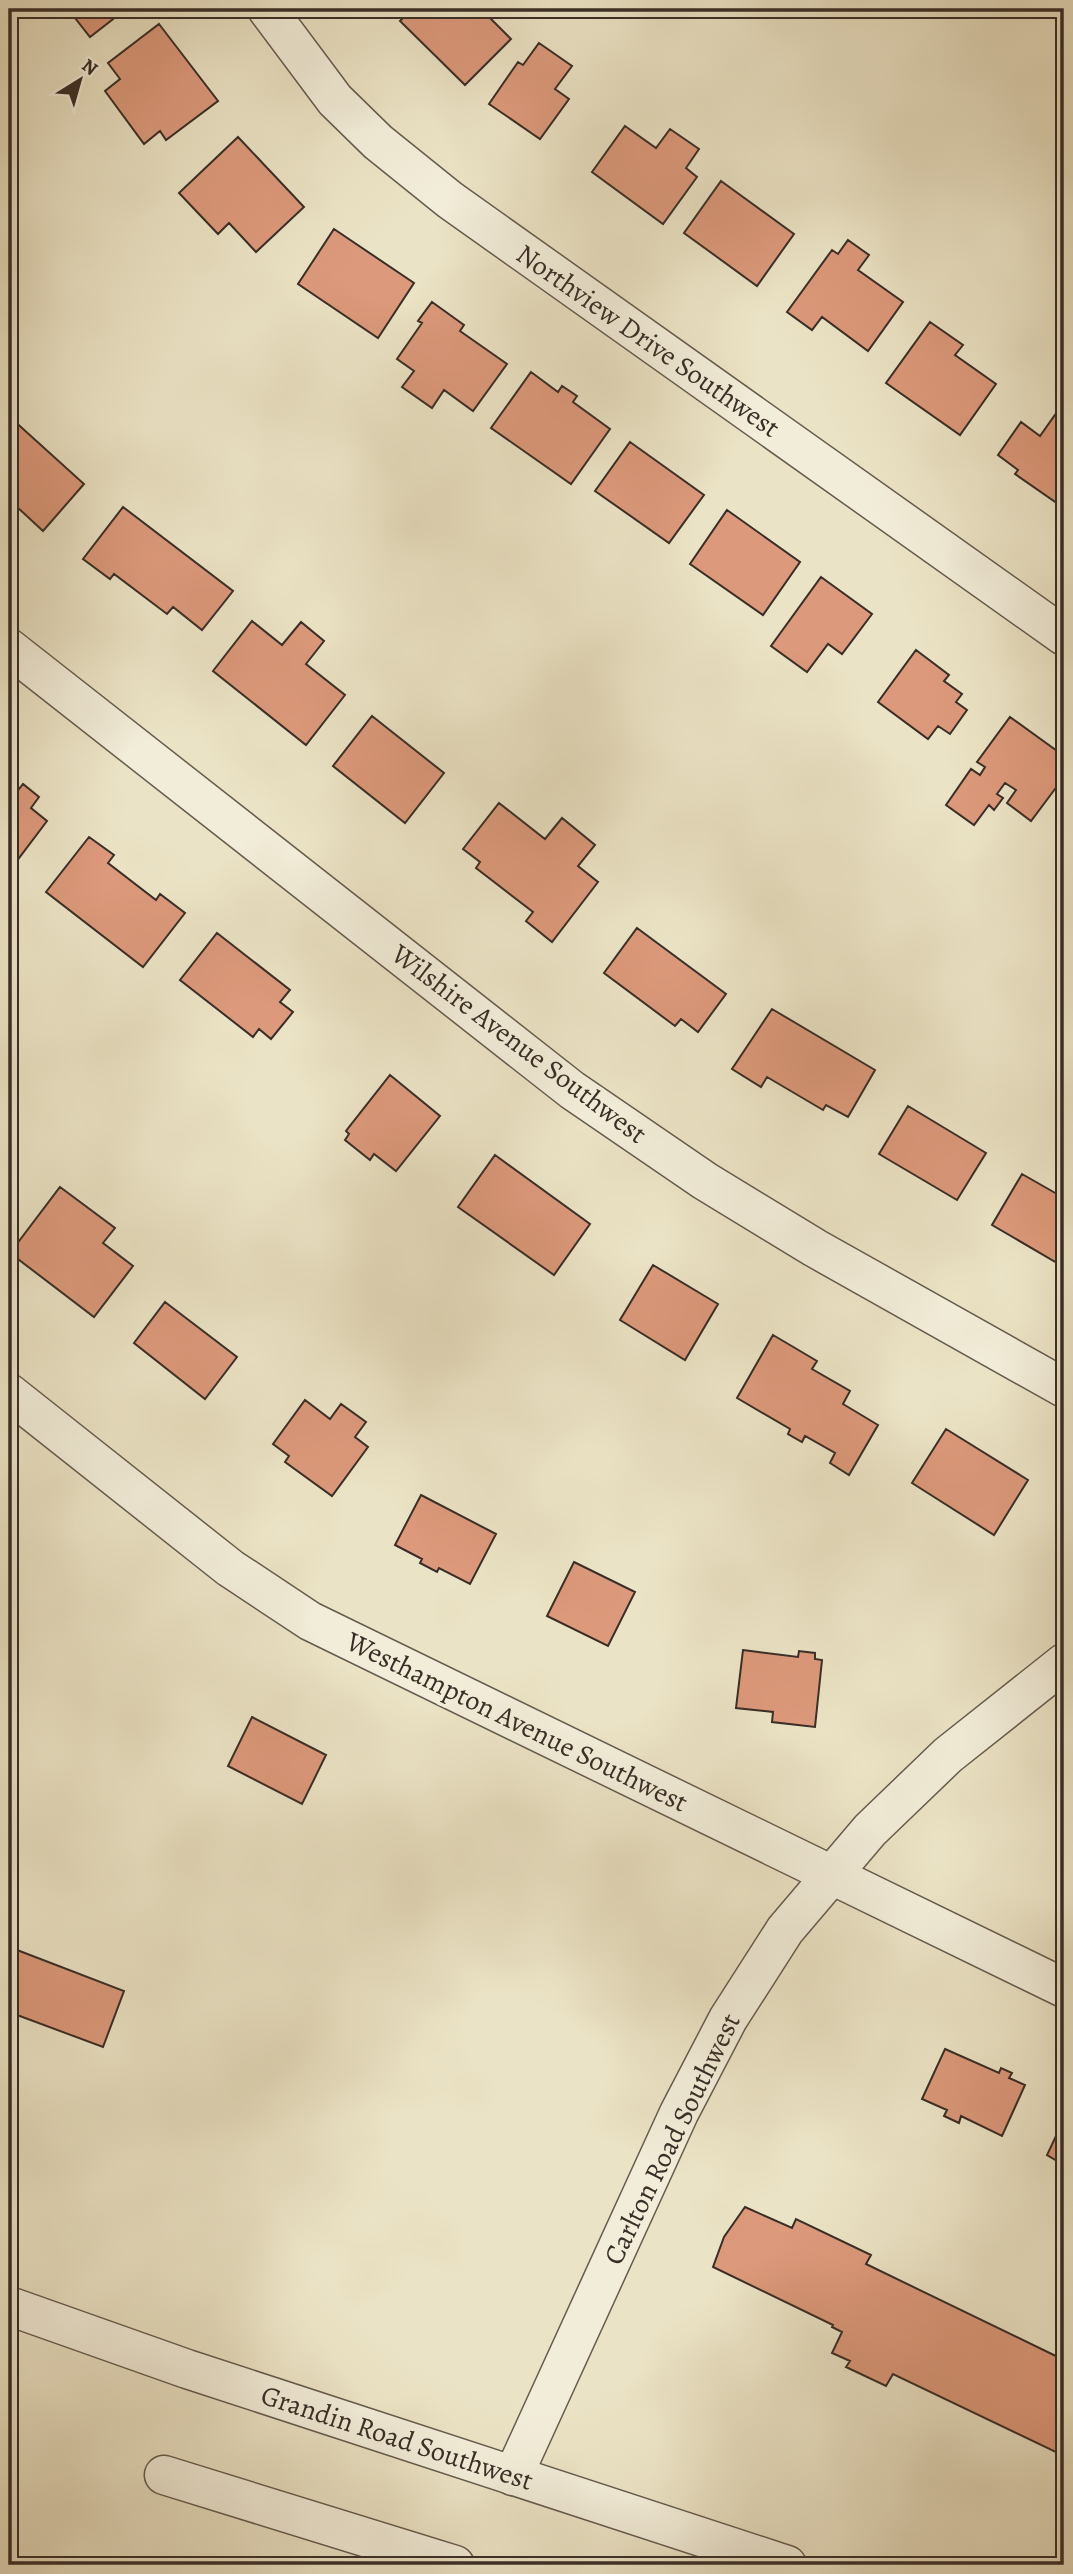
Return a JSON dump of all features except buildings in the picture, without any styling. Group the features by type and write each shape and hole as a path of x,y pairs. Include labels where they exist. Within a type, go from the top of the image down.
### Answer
{"street":[{"name":"Northview Drive Southwest","path":"267,9 335,100 378,142 450,200 1064,636"},
{"name":"Wilshire Avenue Southwest","path":"9,648 572,1090 705,1181 804,1241 1064,1388"},
{"name":"Westhampton Avenue Southwest","path":"9,1393 230,1569 310,1621 1064,1988"},
{"name":"Carlton Road Southwest","path":"513,2476 679,2113 728,2019 785,1930 870,1830 948,1755 1064,1663"},
{"name":"Grandin Road Southwest","path":"9,2306 513,2476 787,2565"},
{"path":"164,2475 455,2565"}]}
